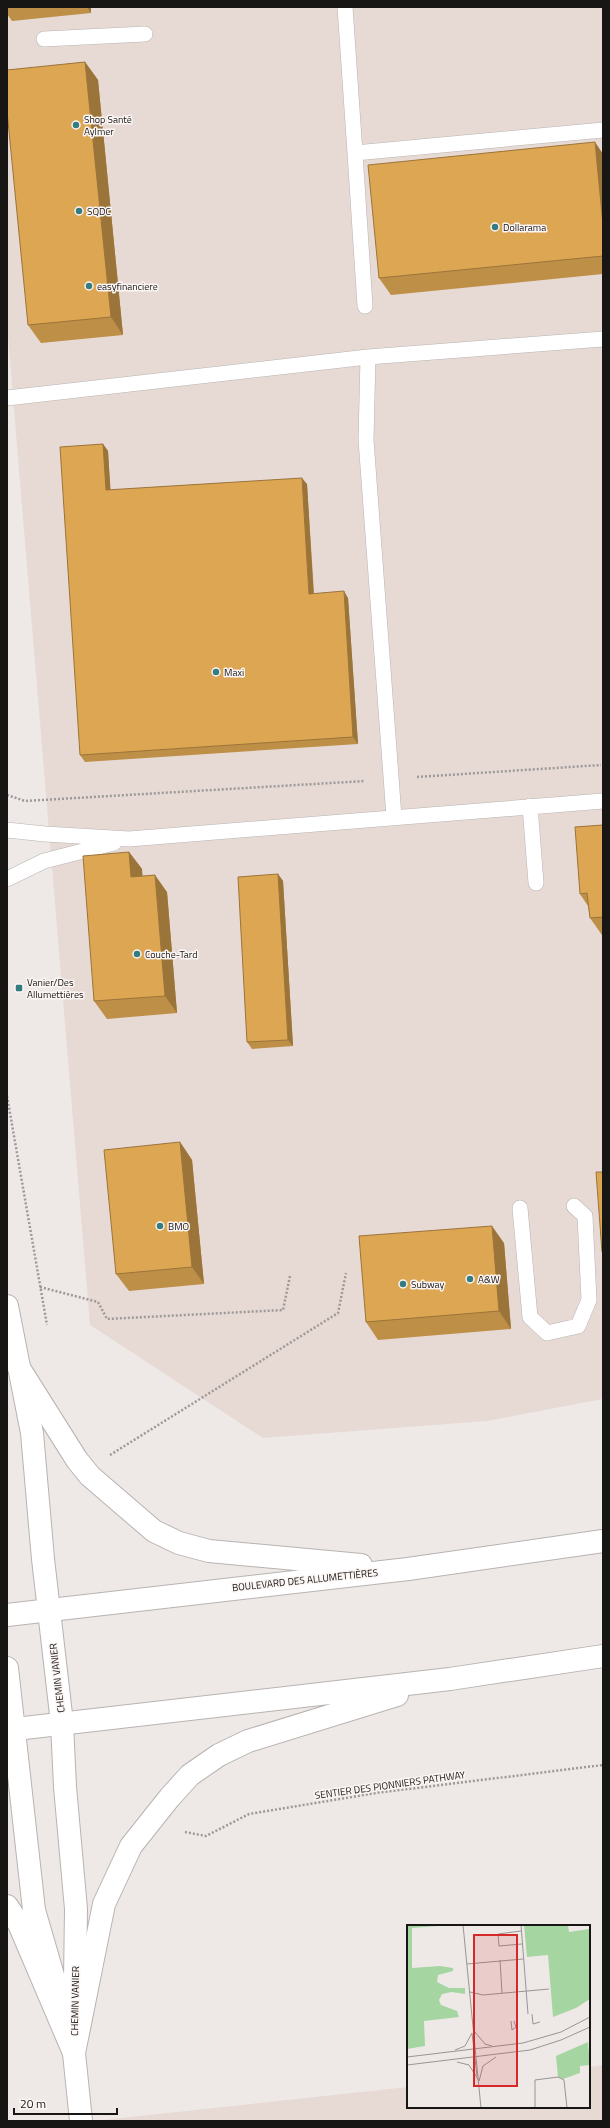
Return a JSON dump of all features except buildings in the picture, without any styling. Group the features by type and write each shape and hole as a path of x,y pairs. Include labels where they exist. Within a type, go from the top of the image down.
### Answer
{"main road":[{"name":"CHEMIN VANIER","path":"7,1306 32,1433 42,1559 62,1723 65,1787 76,1909 74,2052 81,2121"},
{"path":"19,1368 77,1460 90,1476 154,1531 179,1543 209,1551 408,1569"},
{"name":"BOULEVARD DES ALLUMETTIÈRES","path":"7,1615 408,1569 603,1541"},
{"path":"10,1729 450,1679 603,1656"},
{"name":"CHEMIN VANIER","path":"7,1668 10,1729 34,1910 74,2052"},
{"path":"74,2052 104,1904 131,1846 170,1797 190,1775 219,1755 248,1741 450,1679"},
{"path":"7,1906 19,1924 74,2052"}],"lane":[{"path":"345,7 365,306"},
{"path":"44,39 145,34"},
{"path":"355,153 603,130"},
{"path":"7,398 368,357 603,338"},
{"path":"368,357 366,440 394,817"},
{"path":"7,879 44,861 129,840 603,801"},
{"path":"530,806 536,883"},
{"path":"7,830 129,840"},
{"path":"520,1208 530,1317 547,1333 578,1326 589,1300 585,1216 574,1206"}],"path":[{"path":"415,777 600,765"},
{"path":"7,795 25,801 366,781"},
{"path":"7,1096 46,1325"},
{"path":"108,1456 338,1313 346,1273"},
{"path":"40,1287 98,1302 107,1318 283,1310 290,1276"},
{"name":"SENTIER DES PIONNIERS PATHWAY","path":"185,1832 206,1836 250,1814 376,1793 603,1765"}],"shaded area":[{"path":"7,7 603,7 603,1399 487,1421 263,1438 90,1325 7,325"},
{"path":"603,2065 603,2121 93,2121 407,2087 407,2108 590,2108 590,2067"}],"place":[{"name":"Shop Santé Aylmer","path":"76,125"},
{"name":"SQDC","path":"79,211"},
{"name":"Dollarama","path":"495,227"},
{"name":"easyfinanciere","path":"89,286"},
{"name":"Maxi","path":"216,672"},
{"name":"Couche-Tard","path":"137,954"},
{"name":"Vanier/Des Allumettières","path":"19,988"},
{"name":"BMO","path":"160,1226"},
{"name":"A&W","path":"470,1279"},
{"name":"Subway","path":"403,1284"}]}
